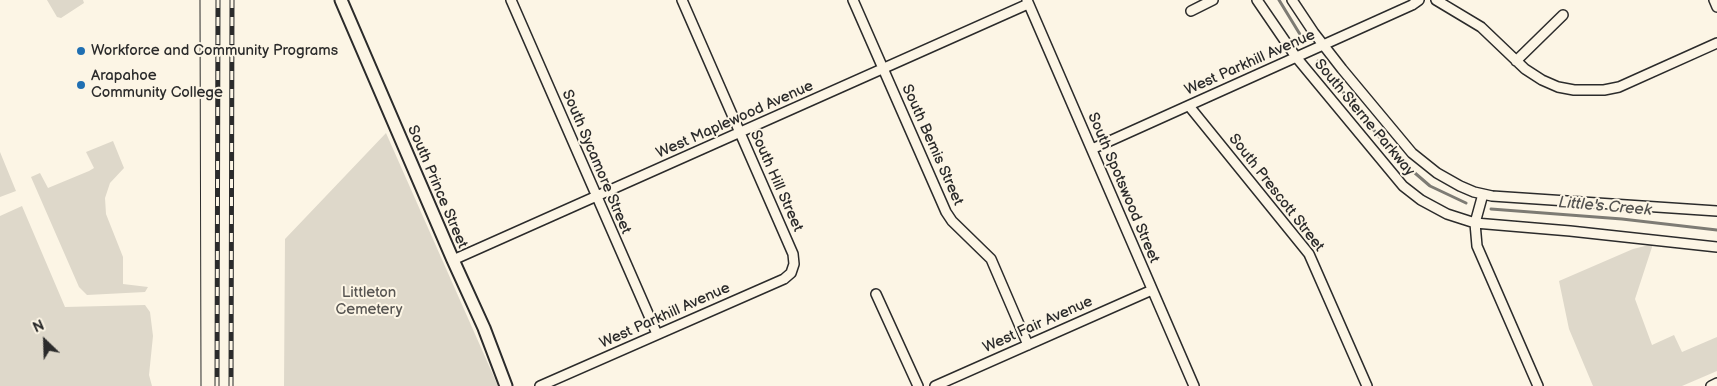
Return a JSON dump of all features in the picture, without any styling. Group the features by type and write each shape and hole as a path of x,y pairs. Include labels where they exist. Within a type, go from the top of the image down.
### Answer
{"street":[{"name":"South Prince Street","path":"341,0 484,328 506,386"},
{"name":"South Sycamore Street","path":"511,0 658,334"},
{"name":"South Hill Street","path":"682,0 793,254 794,264"},
{"name":"South Bemis Street","path":"853,0 946,212 991,260 1028,345"},
{"path":"1191,11 1213,0"},
{"name":"South Sterne Parkway","path":"1257,0 1296,57 1403,186 1421,200 1447,214 1475,223 1717,247"},
{"name":"South Sterne Parkway","path":"1292,0 1324,45 1412,153 1436,173 1460,186 1482,194 1717,211"},
{"name":"West Parkhill Avenue","path":"1092,150 1412,6 1419,0"},
{"path":"1436,0 1481,27 1516,61 1542,80 1558,87 1574,90 1604,90 1632,82 1717,43"},
{"path":"1714,0 1717,8"},
{"name":"West Maplewood Avenue","path":"453,260 882,69 1027,2"},
{"name":"South Spotswood Street","path":"1027,2 1194,386"},
{"path":"1516,61 1563,15"},
{"name":"South Prescott Street","path":"1188,106 1309,254 1367,386"},
{"path":"1482,194 1475,223 1477,246 1538,386"},
{"name":"West Parkhill Avenue","path":"540,386 784,279 791,273 794,264"},
{"name":"West Fair Avenue","path":"935,386 1152,290"},
{"path":"876,294 918,386"},
{"path":"1711,386 1717,383"}],"green space":[{"path":"47,0 83,0 84,3 61,18 57,17"},
{"name":"Littleton Cemetery","path":"386,133 498,386 284,386 285,239"},
{"path":"113,141 124,168 110,183 105,198 106,214 123,257 123,284 148,287 145,292 87,295 79,287 31,177 40,173 48,188 89,171 94,168 86,152"},
{"path":"0,152 16,191 0,197"},
{"path":"22,206 65,307 145,305 150,312 153,336 149,375 152,386 0,386 0,216"},
{"path":"1653,244 1635,299 1652,345 1674,335 1682,352 1717,337 1717,371 1682,386 1593,386 1569,329 1559,281 1633,249"}],"waterway":[{"name":"Little's Creek","path":"1279,0 1301,36"},
{"name":"Little's Creek","path":"1318,61 1394,155 1430,186 1466,203"},
{"name":"Little's Creek","path":"1491,209 1622,219 1717,230"}],"tram line":[{"path":"200,0 201,386"}],"railway":[{"path":"217,386 218,0"},
{"path":"231,386 232,0"}],"place":[{"name":"Workforce and Community Programs","path":"81,51"},
{"name":"Arapahoe Community College","path":"81,85"}]}
